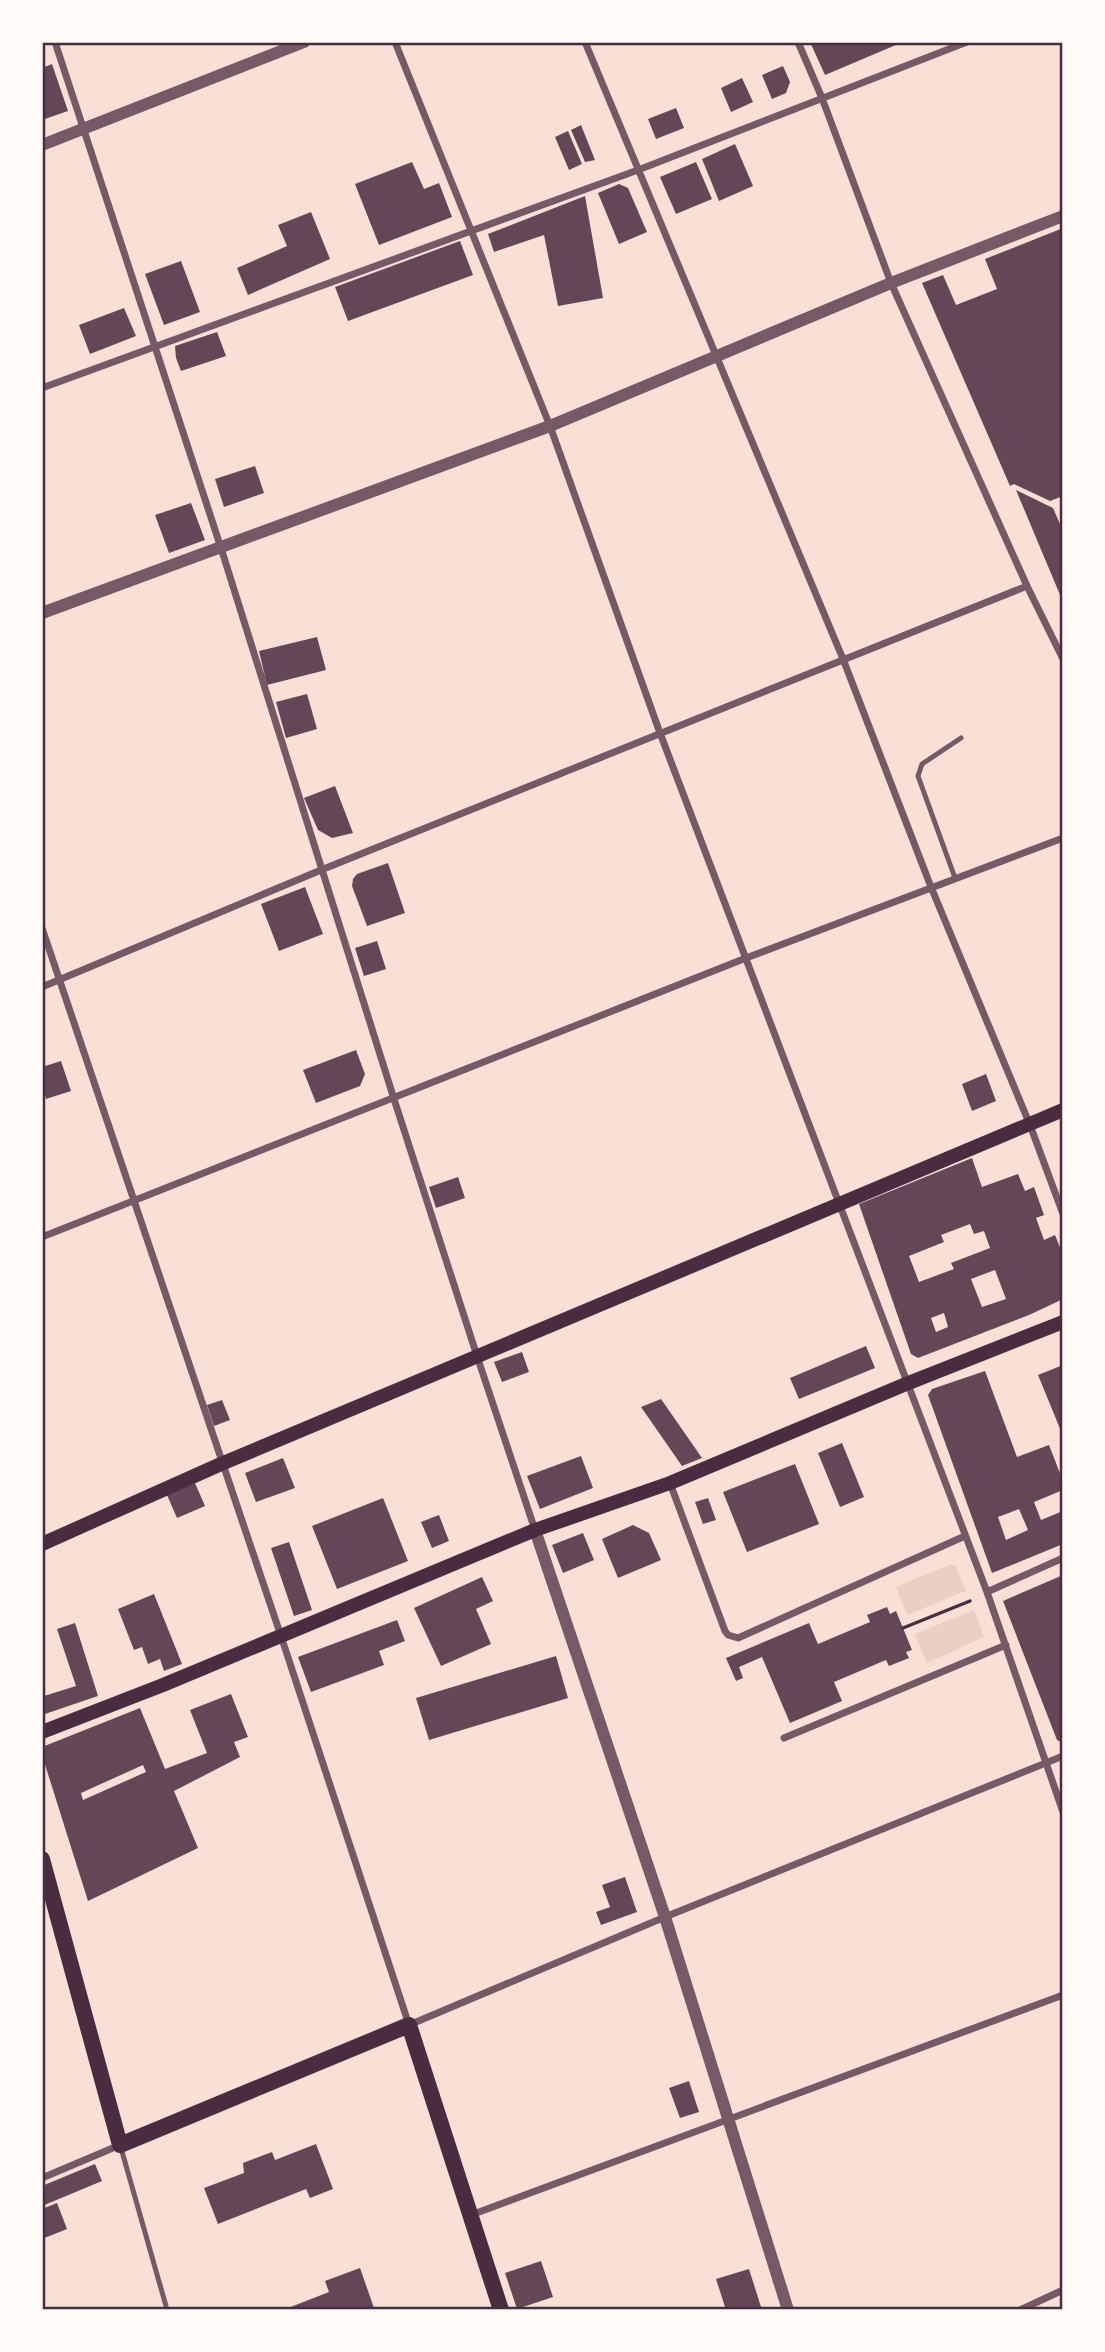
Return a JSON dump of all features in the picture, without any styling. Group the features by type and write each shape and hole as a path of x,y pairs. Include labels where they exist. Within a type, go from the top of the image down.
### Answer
{"main road":[{"path":"42,1544 222,1464 1063,1110"},
{"path":"42,1732 535,1530 670,1483 906,1384 1063,1322"},
{"path":"42,1859 120,2146 409,2025 501,2310"}],"street":[{"path":"55,42 221,548 477,1356 665,1917 788,2310"},
{"path":"42,145 304,42"},
{"path":"395,42 550,426 660,733 987,1592 1063,1812"},
{"path":"585,42 843,659 931,887 1030,1125 1063,1214"},
{"path":"798,42 822,98 891,283 1027,586 1063,659"},
{"path":"42,388 638,170 967,42"},
{"path":"42,613 550,426 891,283 1063,216"},
{"path":"42,987 321,870 1027,586"},
{"path":"42,1237 746,958 1063,838"},
{"path":"42,928 409,2025 665,1917 1063,1756"},
{"path":"670,1483 725,1631 738,1638 965,1536"},
{"path":"987,1592 1063,1559"},
{"path":"783,1738 1006,1645"},
{"path":"471,2215 1063,1995"},
{"path":"42,2178 120,2146"},
{"path":"1020,2310 1063,2290"}],"lane":[{"path":"955,878 918,776 922,764 961,738"},
{"path":"120,2146 166,2306"}],"path":[{"path":"903,1628 970,1601"}],"shaded area":[{"path":"951,1564 956,1567 966,1591 907,1615 896,1587"},
{"path":"974,1610 984,1637 927,1663 915,1634"}],"building":[{"path":"810,42 903,42 825,75"},
{"path":"52,64 68,111 42,120 42,68"},
{"path":"783,66 790,82 786,93 772,99 762,75"},
{"path":"742,78 753,102 731,112 721,88"},
{"path":"676,108 684,128 656,139 648,119"},
{"path":"581,125 595,160 585,162 571,130"},
{"path":"568,131 582,164 569,170 555,137"},
{"path":"735,144 753,186 719,201 702,159"},
{"path":"412,162 424,189 439,183 452,217 379,245 355,184"},
{"path":"696,162 712,199 676,214 660,177"},
{"path":"619,184 628,188 647,232 619,244 598,193"},
{"path":"585,196 603,298 558,306 544,235 494,252 488,234"},
{"path":"311,212 330,259 248,295 237,268 287,246 278,225"},
{"path":"1063,228 1063,496 1050,501 1014,484 1010,486 922,283 943,275 956,305 997,289 985,259"},
{"path":"460,241 473,275 348,321 335,287"},
{"path":"181,261 200,312 164,325 145,274"},
{"path":"124,308 136,336 90,354 79,325"},
{"path":"217,332 226,356 181,371 175,346"},
{"path":"255,466 264,493 224,507 215,479"},
{"path":"1016,490 1053,508 1063,531 1063,602"},
{"path":"191,503 205,540 169,553 155,515"},
{"path":"317,637 326,670 267,685 259,651"},
{"path":"307,694 317,729 286,738 276,702"},
{"path":"335,786 353,833 332,838 318,830 304,798"},
{"path":"388,863 405,913 367,926 352,886 353,879 357,874"},
{"path":"305,887 323,934 279,951 261,904"},
{"path":"377,941 386,969 364,976 355,948"},
{"path":"356,1050 365,1074 360,1086 316,1103 303,1070"},
{"path":"61,1061 71,1091 46,1099 42,1085 42,1067"},
{"path":"986,1074 996,1101 972,1111 962,1084"},
{"path":"972,1158 982,1187 1018,1174 1025,1191 1034,1187 1044,1215 1036,1218 1044,1240 1055,1235 1063,1255 1063,1299 918,1358 911,1354 859,1204","holes":["970,1224 974,1234 984,1231 990,1248 951,1263 954,1269 919,1282 909,1256 944,1242 941,1235","995,1270 1006,1299 982,1307 971,1279","944,1313 948,1327 936,1332 931,1318"]},
{"path":"458,1177 465,1198 436,1208 429,1187"},
{"path":"866,1346 875,1368 799,1399 790,1378"},
{"path":"522,1352 529,1372 502,1382 494,1362"},
{"path":"1063,1365 1063,1436 1038,1375"},
{"path":"985,1371 1017,1457 1049,1445 1063,1481 1063,1490 1034,1502 1041,1520 1063,1511 1063,1544 992,1573 928,1395 932,1389","holes":["1019,1509 1028,1530 1006,1540 998,1517"]},
{"path":"661,1399 702,1458 682,1466 641,1407"},
{"path":"222,1400 230,1420 214,1426 207,1405"},
{"path":"842,1443 864,1497 840,1507 818,1453"},
{"path":"581,1456 593,1488 540,1509 527,1476"},
{"path":"283,1458 295,1488 256,1502 245,1473"},
{"path":"795,1464 819,1524 747,1552 723,1492"},
{"path":"195,1483 205,1506 177,1518 167,1495"},
{"path":"383,1498 408,1561 337,1589 312,1526"},
{"path":"708,1498 716,1520 703,1524 695,1502"},
{"path":"439,1515 449,1541 432,1548 421,1522"},
{"path":"633,1525 649,1533 661,1560 618,1578 602,1539"},
{"path":"583,1533 594,1560 563,1573 552,1545"},
{"path":"289,1542 312,1610 294,1616 271,1548"},
{"path":"1063,1575 1063,1743 1057,1740 1003,1601"},
{"path":"482,1577 493,1601 476,1609 491,1644 441,1666 414,1608"},
{"path":"154,1594 182,1664 164,1671 160,1659 148,1664 142,1647 134,1650 118,1609"},
{"path":"887,1607 890,1614 896,1611 912,1650 906,1652 909,1658 889,1666 886,1660 834,1682 842,1701 790,1723 762,1657 739,1667 743,1678 736,1681 726,1658 809,1623 818,1644 870,1622 867,1615"},
{"path":"397,1620 405,1641 379,1651 384,1665 311,1692 298,1657"},
{"path":"75,1623 98,1696 42,1715 42,1690 44,1696 76,1686 57,1629"},
{"path":"556,1656 568,1698 429,1740 416,1698"},
{"path":"231,1694 248,1737 234,1742 240,1757 174,1791 198,1848 88,1901 42,1755 42,1747 140,1708 165,1769 207,1753 190,1710","holes":["143,1765 146,1772 83,1800 81,1793"]},
{"path":"625,1877 637,1912 601,1925 596,1912 610,1907 602,1885"},
{"path":"689,2081 699,2112 680,2118 669,2088"},
{"path":"316,2144 333,2189 310,2198 306,2189 218,2224 204,2188 244,2173 243,2163 272,2152 275,2160"},
{"path":"95,2164 102,2181 42,2206 42,2186"},
{"path":"57,2203 67,2229 42,2239 42,2209"},
{"path":"541,2261 553,2297 517,2309 505,2273"},
{"path":"360,2268 374,2308 283,2310 329,2292 325,2281"},
{"path":"749,2269 762,2310 726,2310 716,2279"}]}
